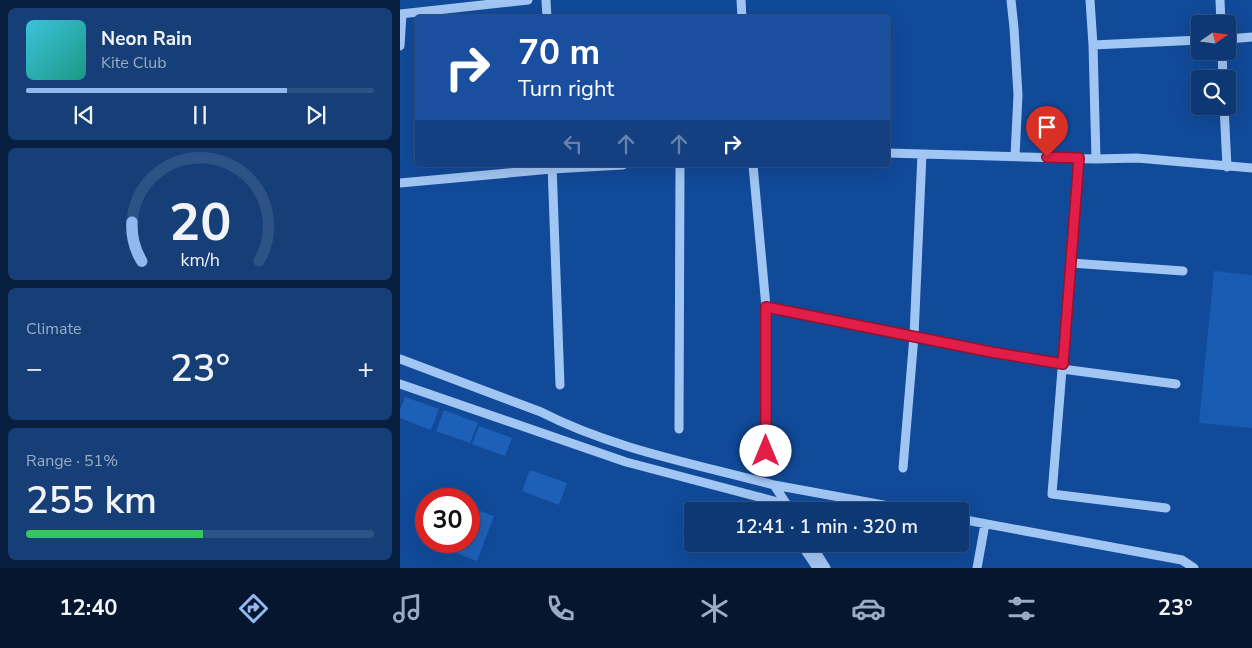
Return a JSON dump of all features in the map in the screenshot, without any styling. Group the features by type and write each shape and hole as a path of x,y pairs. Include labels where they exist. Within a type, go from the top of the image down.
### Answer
{"street":[{"path":"400,46 401,14 475,3 528,0"},
{"path":"546,0 546,15"},
{"path":"740,0 742,15"},
{"path":"1011,0 1018,95 1015,156"},
{"path":"1090,0 1096,159"},
{"path":"1220,0 1221,15"},
{"path":"1236,38 1252,37"},
{"path":"1093,45 1191,40"},
{"path":"1224,115 1227,166"},
{"path":"890,153 1096,159 1136,158 1252,168"},
{"path":"902,468 914,336 922,154"},
{"path":"1079,158 1052,494 1166,508"},
{"path":"400,183 552,167 560,385"},
{"path":"679,429 680,167"},
{"path":"754,167 766,307 766,451"},
{"path":"1071,263 1184,271"},
{"path":"766,307 1063,367 1176,384"},
{"path":"400,359 630,447 774,485 867,502"},
{"path":"400,384 626,462 775,502"},
{"path":"774,485 786,502"},
{"path":"969,521 1182,560 1194,568"},
{"path":"976,568 985,524"},
{"path":"806,552 817,568"},
{"path":"817,552 826,568"}],"shaded area":[{"path":"1214,271 1252,275 1252,428 1199,423"}],"building":[{"path":"405,397 439,409 431,430 400,418 400,410"},
{"path":"444,410 478,423 470,443 436,431"},
{"path":"479,426 512,438 505,456 472,444"},
{"path":"530,470 567,483 559,505 522,491"},
{"path":"480,511 494,516 477,561 456,553 480,553"}],"route":[{"path":"766,451 766,307 991,352 1063,364 1079,158 1047,157"}]}
